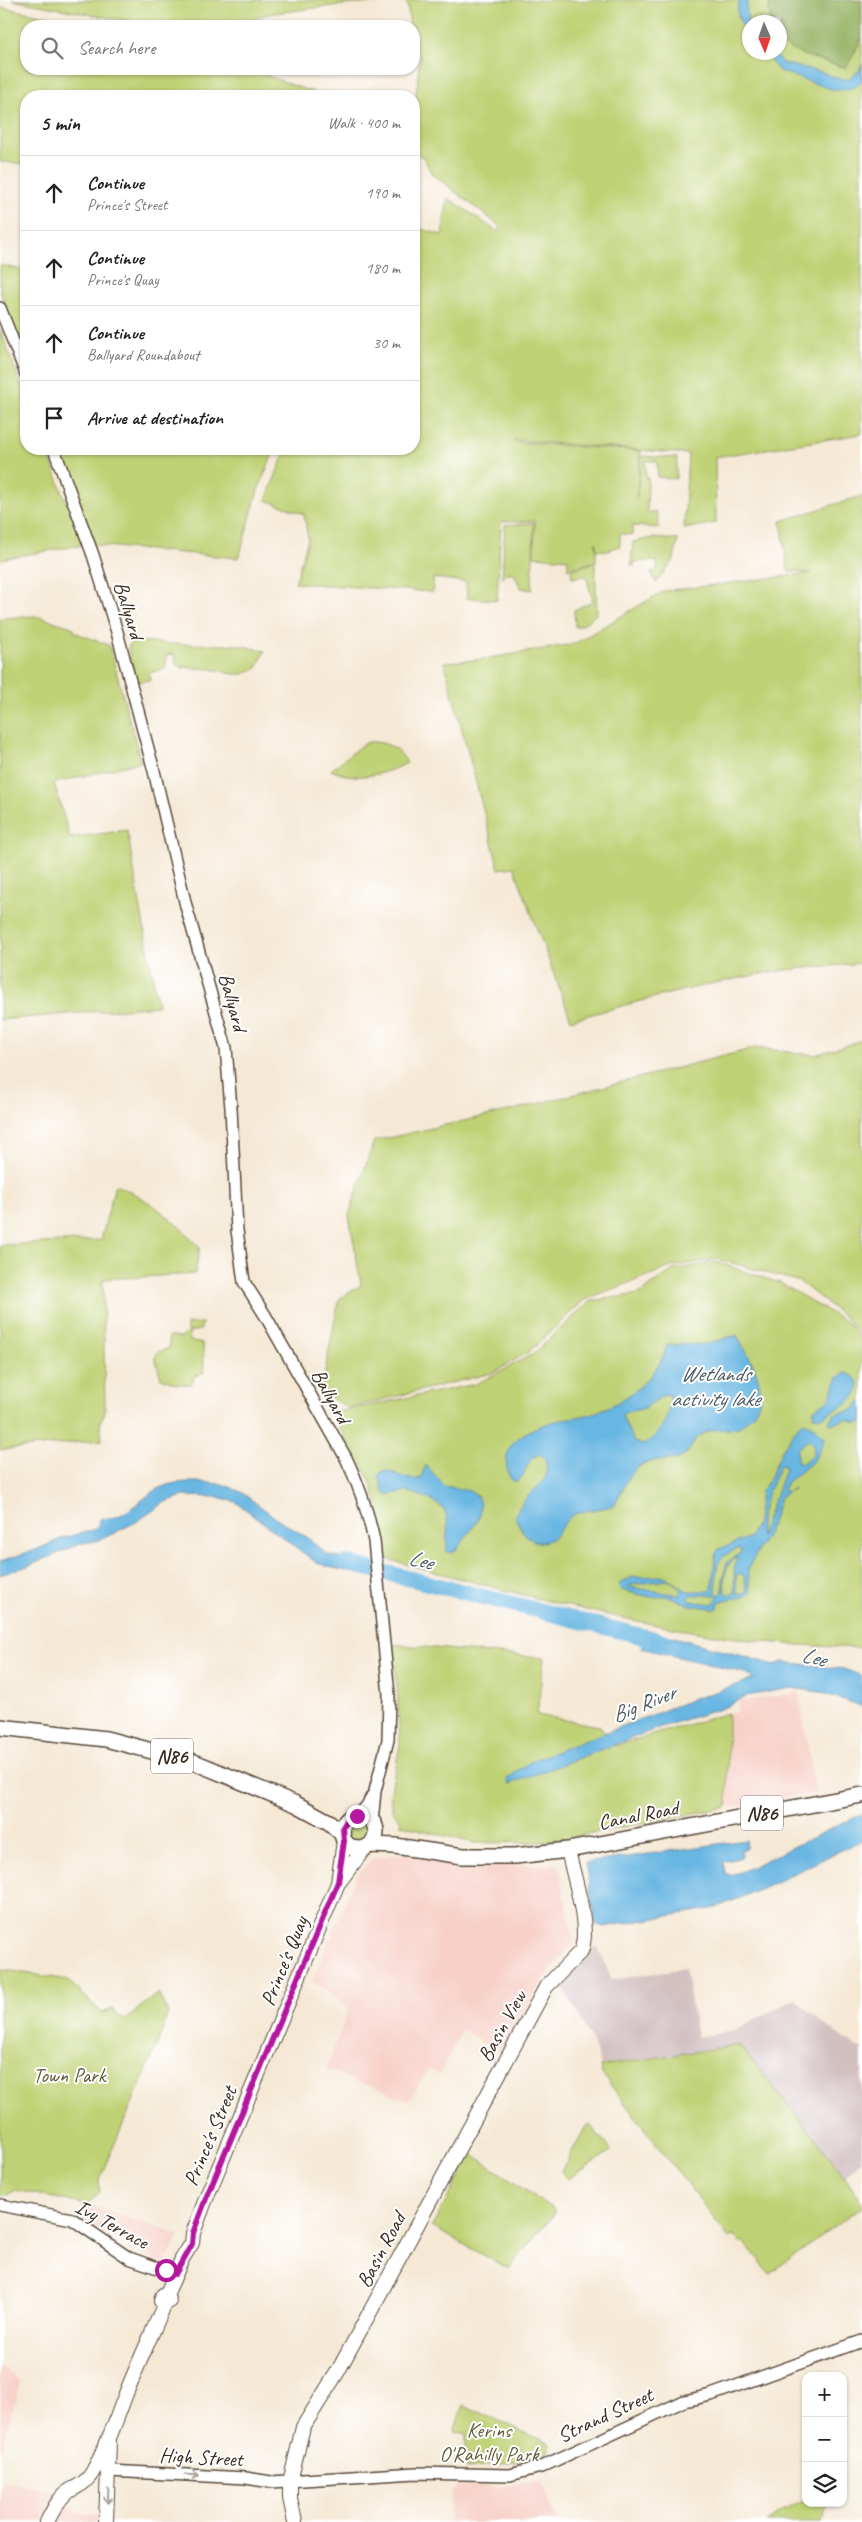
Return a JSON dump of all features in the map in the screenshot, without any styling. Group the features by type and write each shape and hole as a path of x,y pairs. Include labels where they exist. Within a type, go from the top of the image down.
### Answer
{"main road":[{"name":"N86","path":"0,1727 106,1739 194,1762 226,1773 329,1822 352,1848 421,1849"},
{"name":"Canal Road","path":"421,1849 463,1856 487,1857 568,1850 862,1795"},
{"name":"N86","path":"305,1809 332,1819 366,1817 374,1824 421,1849"},
{"path":"343,1837 343,1827 353,1817"},
{"path":"367,1847 376,1835 374,1824"},
{"name":"Prince's Quay","path":"266,2056 338,1882 343,1837"},
{"name":"Prince's Quay","path":"338,1882 367,1847"},
{"name":"Basin View","path":"463,2137 546,1987 581,1951 584,1930 568,1850"},
{"name":"Prince's Street","path":"110,2439 124,2397 175,2274 192,2244 193,2233 266,2056"},
{"name":"Basin Road","path":"295,2522 290,2498 291,2478 303,2426 333,2381 463,2137"},
{"path":"106,2522 110,2439"},
{"path":"47,2522 58,2503 68,2492 80,2487 92,2475 101,2453 110,2439"},
{"path":"92,2475 109,2471"}],"street":[{"path":"0,308 20,359"},
{"name":"Ballyard","path":"56,455 93,555 117,632 153,767 186,906 226,1048 237,1230 244,1282 265,1315 346,1458 358,1483 369,1517 376,1553 389,1695 388,1740 375,1791"},
{"path":"353,1817 367,1806 375,1791"},
{"path":"374,1824 375,1791"},
{"name":"Ivy Terrace","path":"0,2205 72,2219 128,2258 175,2274"},
{"name":"Strand Street","path":"291,2478 416,2473 510,2475 541,2467 684,2401 710,2395 862,2341"},
{"name":"High Street","path":"109,2471 246,2478 271,2482 291,2478"}],"shaded area":[{"path":"799,1693 816,1793 727,1807 728,1713 737,1712 739,1701"},
{"path":"410,1852 478,1865 558,1864 574,1943 550,1970 499,2054 462,2029 440,2074 429,2069 408,2101 326,2069 349,2009 327,1990 312,1982 356,1876 373,1858"},
{"path":"597,1946 612,1980 685,1968 697,2037 730,2032 795,1999 829,2028 862,2050 862,2161 844,2176 739,2045 601,2065 592,2040 559,1981"},
{"path":"88,2205 179,2235 165,2265 127,2245 128,2243 101,2231 83,2219 81,2216 83,2207 87,2208"},
{"path":"0,2367 6,2369 20,2383 0,2455"},
{"path":"541,2480 557,2520 561,2522 448,2522 451,2492 459,2485 497,2487"},
{"path":"3,2481 58,2493 42,2522 0,2522 0,2490"},
{"path":"64,2502 77,2513 99,2514 98,2522 48,2522"}],"green space":[{"path":"12,0 770,0 770,15 742,15 742,60 787,60 787,46 846,68 862,38 862,434 715,457 716,523 684,529 688,454 514,440 514,442 641,451 636,500 642,456 677,458 676,479 658,477 657,461 645,461 646,476 648,478 647,512 657,513 659,528 633,526 632,535 620,534 620,546 609,551 597,550 596,542 596,561 568,569 568,559 534,556 535,521 501,522 497,600 467,598 466,582 433,578 433,592 295,583 308,539 304,514 266,500 284,455 420,455 420,229 442,235 448,198 498,232 500,226 432,174 424,158 420,156 420,90 417,90 418,75 420,75 420,20 409,20 407,1 340,5 267,14 253,20 120,20"},
{"path":"770,0 862,0 862,38 846,68 800,54 787,47 787,15 770,15"},
{"path":"0,7 66,20 20,20 20,75 265,75 307,90 20,90 20,164 0,162"},
{"path":"0,265 20,270 20,345 0,291"},
{"path":"0,329 20,382 20,455 48,455 83,545 1,559"},
{"path":"61,455 273,455 258,490 239,558 94,545"},
{"path":"862,496 862,963 753,975 674,992 571,1020 514,867 499,869 444,662 477,660 574,644 664,591 812,573 788,571 781,521"},
{"path":"534,523 532,590 521,588 513,572 506,574 502,578 505,525"},
{"path":"653,538 678,540 674,560 656,583 651,572 657,571 657,561 634,562 634,566 631,565 633,542"},
{"path":"595,562 597,613 583,625 575,627 574,610 593,601 586,576 572,578 571,570"},
{"path":"36,616 72,627 76,633 109,645 141,762 54,783 70,838 127,830 158,1006 0,1020 0,618"},
{"path":"140,641 171,644 239,645 265,651 257,668 243,674 181,667 176,664 174,654 166,655 166,666 164,669 149,673 151,680 135,682 128,648 130,643"},
{"path":"368,742 391,746 400,753 407,763 389,771 369,776 350,776 331,770 359,747"},
{"path":"862,1040 862,1338 848,1320 800,1282 717,1259 671,1267 584,1300 529,1352 492,1373 348,1408 321,1392 339,1299 361,1285 349,1215 374,1141 517,1109 755,1048 815,1055"},
{"path":"115,1185 150,1203 171,1219 200,1247 195,1274 103,1279 105,1412 100,1422 102,1440 0,1450 0,1245 101,1240"},
{"path":"716,1262 780,1283 848,1323 862,1342 862,1648 786,1644 736,1638 635,1621 535,1598 387,1559 380,1512 370,1480 331,1413 476,1384 533,1354 590,1301 639,1294 673,1270"},
{"path":"203,1323 200,1330 189,1332 190,1341 203,1344 204,1372 195,1376 191,1384 176,1384 161,1378 155,1358 158,1352 169,1348 169,1336 181,1338 187,1332 187,1324"},
{"path":"391,1644 544,1658 537,1715 600,1726 614,1746 728,1713 727,1807 545,1842 474,1843 401,1825 401,1821 392,1810 390,1795 400,1745 397,1685"},
{"path":"361,1821 370,1827 371,1835 367,1842 356,1844 348,1836 348,1830 353,1823"},
{"name":"Town Park","path":"0,1969 68,1980 102,2013 112,2009 125,2020 158,1993 168,2013 158,2043 99,2180 100,2192 87,2205 16,2190 7,2195 0,2194"},
{"path":"739,2045 828,2155 857,2196 862,2207 770,2273 743,2241 740,2243 734,2235 729,2238 602,2074 601,2066"},
{"path":"590,2125 611,2151 568,2179 561,2172 586,2126"},
{"path":"472,2154 556,2211 509,2269 432,2227"},
{"name":"Kerins O'Rahilly Park","path":"464,2405 550,2444 550,2451 524,2461 466,2469 466,2434 454,2431"},
{"path":"802,2502 802,2507 826,2507 823,2522 767,2522 782,2511"}],"water":[{"path":"740,0 748,0 748,15 742,15 742,25 738,14"},
{"path":"770,60 779,60 782,63 821,72 839,79 849,79 859,71 862,64 862,81 855,87 843,90 831,89 779,71"},
{"name":"Wetlands activity lake","path":"737,1335 753,1364 760,1385 758,1406 752,1415 738,1427 712,1430 700,1435 686,1454 678,1459 656,1460 641,1465 629,1478 614,1505 575,1514 568,1518 554,1537 547,1541 540,1542 528,1538 520,1527 515,1514 525,1499 544,1480 547,1471 544,1457 539,1454 531,1460 517,1482 511,1480 506,1464 508,1451 515,1441 540,1426 591,1414 626,1397 649,1378 660,1362 667,1345 706,1344","holes":["666,1394 671,1396 666,1418 660,1430 650,1441 643,1445 634,1442 622,1416 626,1412 642,1409"]},
{"path":"846,1373 853,1376 858,1382 856,1395 846,1404 823,1417 813,1416 814,1409 829,1400 838,1377"},
{"path":"859,1402 862,1402 862,1422 856,1423 847,1419 833,1424 828,1422 835,1414 853,1410"},
{"path":"801,1422 815,1428 824,1439 816,1457 811,1463 783,1488 786,1492 794,1488 780,1497 771,1526 748,1569 751,1593 743,1597 727,1599 719,1603 718,1608 715,1609 690,1605 668,1596 650,1597 621,1590 619,1586 621,1582 633,1577 664,1576 687,1591 710,1591 712,1589 715,1555 719,1549 750,1537 757,1522 761,1491 768,1482 782,1450","holes":["810,1439 814,1447 813,1455 801,1464 797,1461 797,1449","783,1464 785,1469 761,1536 762,1510 780,1466","740,1548 741,1553 727,1562 723,1578 723,1592 719,1595 716,1592 717,1569 718,1564 725,1555","737,1557 734,1571 735,1593 729,1595 725,1592 724,1581 727,1567","743,1574 747,1588 745,1594 737,1594 736,1575","665,1580 673,1582 680,1589 680,1595 629,1587 631,1585","691,1595 716,1595 718,1597 713,1604 690,1601 688,1599"]},
{"path":"426,1465 444,1486 468,1490 477,1496 480,1504 480,1515 477,1522 457,1549 451,1553 447,1552 447,1520 444,1509 430,1499 407,1491 387,1495 384,1493 379,1476 382,1471 387,1471 403,1477 420,1479"},
{"path":"197,1482 222,1484 241,1492 276,1518 308,1538 326,1554 344,1559 369,1561 369,1576 328,1567 314,1561 236,1502 218,1497 184,1496 165,1502 138,1521 100,1540 80,1544 31,1565 0,1575 0,1561 38,1549 63,1538 96,1529 101,1518 118,1516 166,1485"},
{"path":"645,1629 775,1665 783,1662 844,1669 862,1676 862,1706 820,1692 791,1688 747,1696 723,1708 664,1726 510,1784 507,1779 531,1761 691,1700 754,1679 745,1673 641,1648"},
{"path":"862,1814 862,1840 762,1889 715,1908 603,1927 596,1924 585,1863 746,1840 747,1848 741,1850 742,1857 723,1862 725,1873 729,1875 741,1872"}],"waterway":[{"name":"Lee","path":"347,1563 665,1642"}],"route":[{"path":"166,2270 175,2274 192,2244 193,2233 224,2152 310,1955 338,1882 344,1841 343,1827 349,1818 357,1816"}],"water label":[{"name":"Big River","path":"643,1703"}]}
